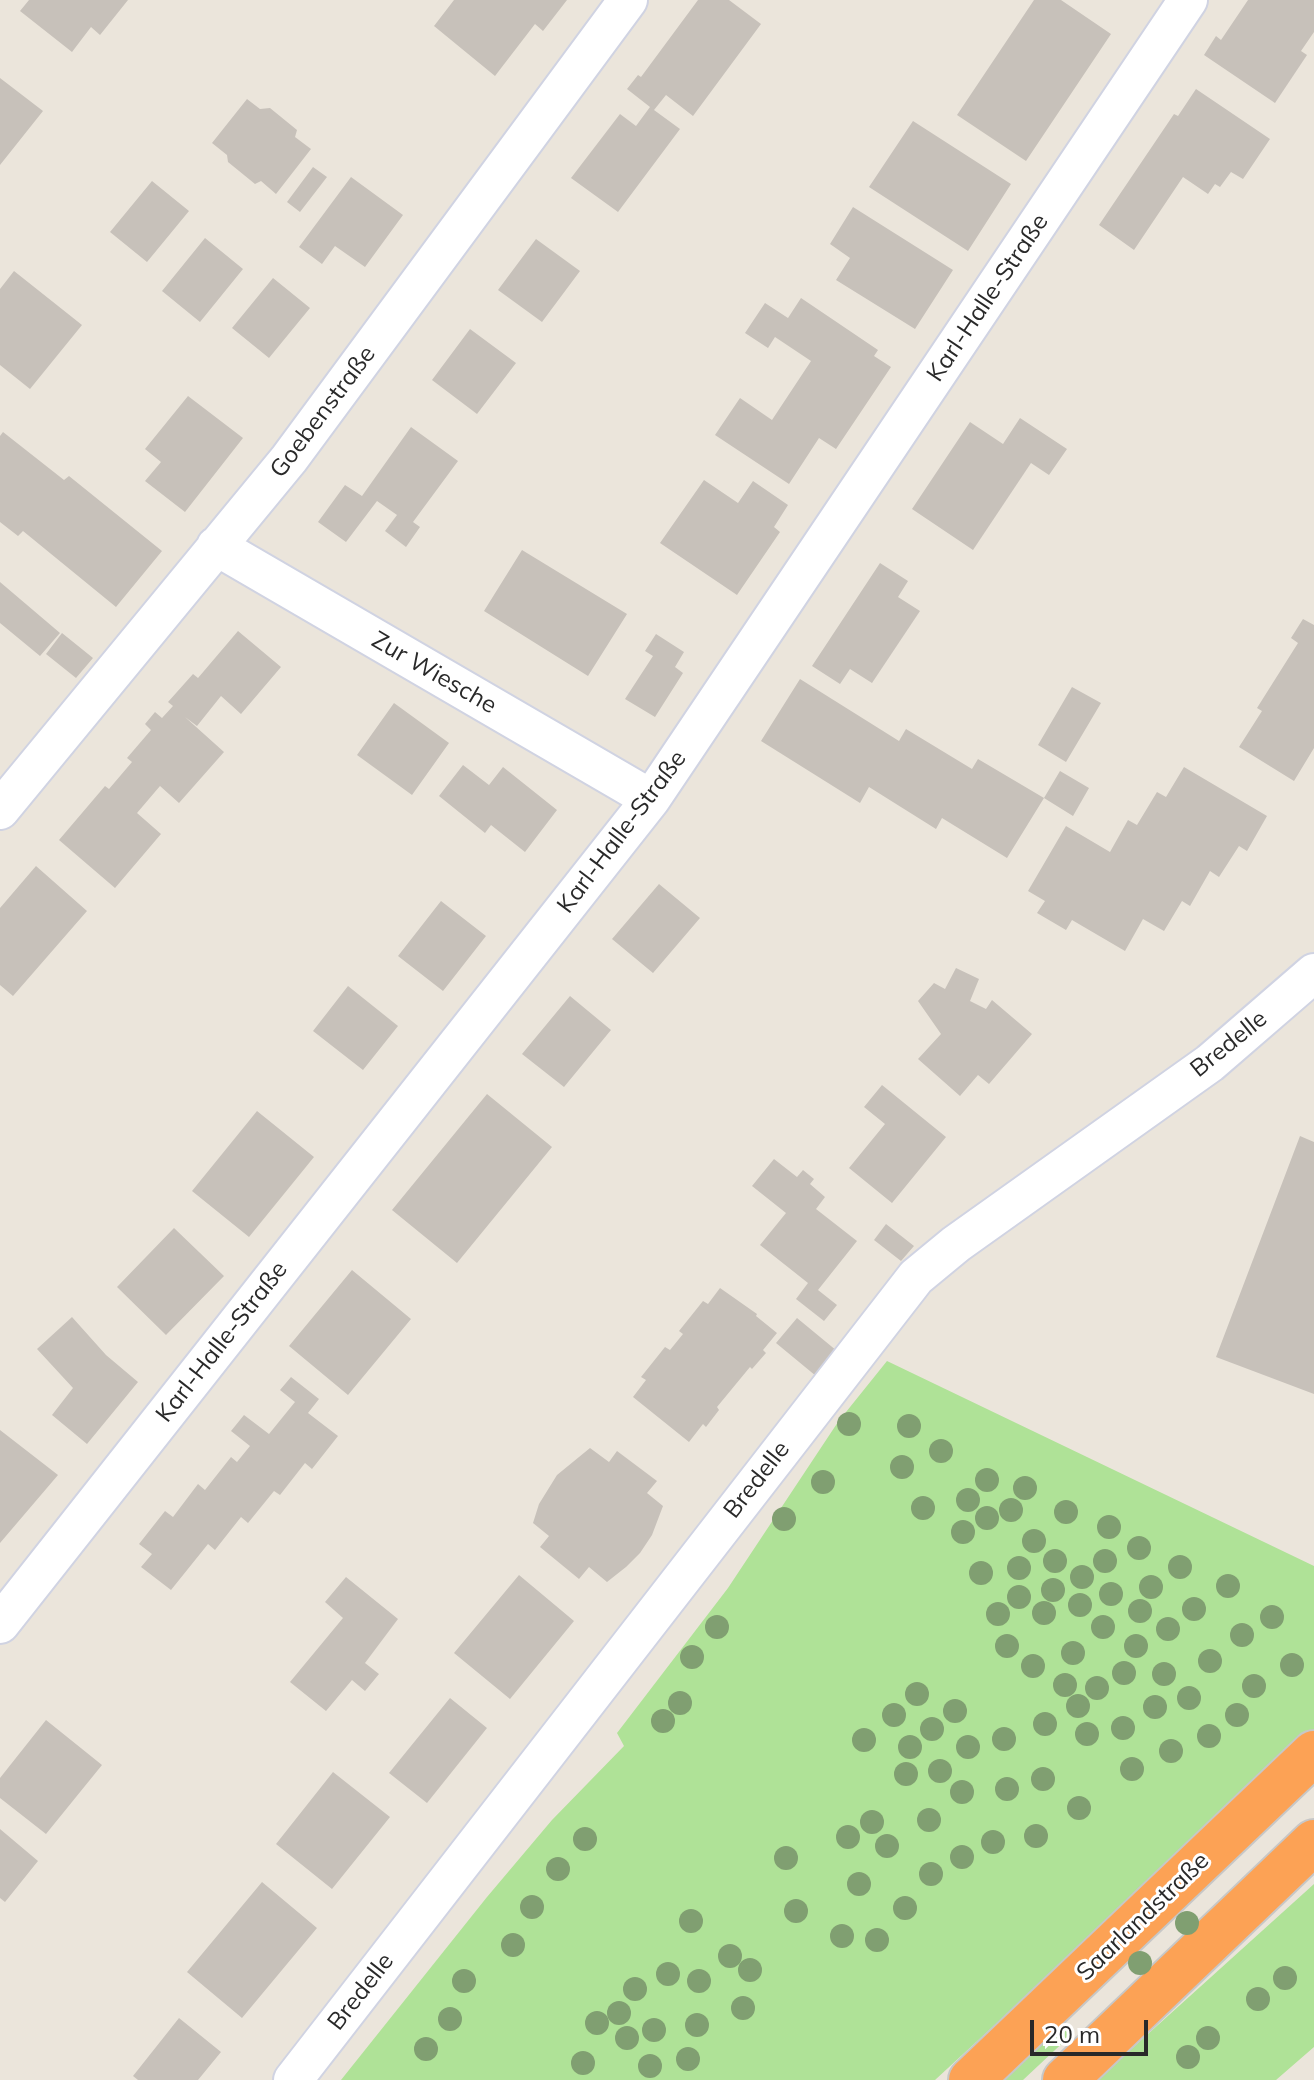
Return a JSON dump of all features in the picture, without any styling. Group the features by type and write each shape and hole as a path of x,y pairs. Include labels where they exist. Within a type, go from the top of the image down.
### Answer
{"highway":[{"name":"Saarlandstraße","path":"971,2080 1314,1753"},
{"path":"1065,2080 1314,1842"}],"street":[{"name":"Goebenstraße","path":"0,810 289,459 628,0"},
{"name":"Karl-Halle-Straße","path":"0,1624 651,799 1188,0"},
{"name":"Zur Wiesche","path":"216,546 651,799"},
{"name":"Bredelle","path":"293,2080 916,1277 956,1244 1210,1063 1314,973"}],"green space":[{"path":"887,1361 1314,1566 1314,1731 935,2080 341,2080 552,1820 624,1746 617,1733 728,1588 838,1422"},
{"path":"1314,1884 1314,2047 1276,2080 1097,2080"},
{"path":"1060,2026 1071,2035 1023,2080 999,2080"}],"building":[{"path":"29,0 128,0 100,35 91,27 72,52 20,11"},
{"path":"454,0 567,0 543,31 535,24 495,76 434,26"},
{"path":"698,0 729,0 761,24 693,116 666,95 654,110 680,129 618,212 571,178 620,114 636,126 650,107 627,89 638,75 641,77"},
{"path":"1034,0 1061,0 1111,34 1026,161 957,115"},
{"path":"1248,0 1314,0 1314,32 1301,51 1307,55 1275,103 1204,55 1216,36 1221,40"},
{"path":"0,78 43,111 0,165"},
{"path":"1196,89 1270,139 1243,179 1231,172 1220,187 1215,184 1208,194 1183,177 1134,250 1099,225 1174,114 1178,116"},
{"path":"247,99 260,109 270,108 297,130 295,137 311,149 276,194 261,181 255,184 228,162 227,155 212,143"},
{"path":"913,121 1011,184 968,251 869,187"},
{"path":"313,167 327,177 300,212 287,202"},
{"path":"351,177 403,215 365,267 335,246 322,264 299,247"},
{"path":"152,181 189,211 147,262 110,232"},
{"path":"853,207 953,270 915,329 836,280 850,258 830,244"},
{"path":"205,238 243,269 200,322 162,291"},
{"path":"536,239 580,271 542,322 498,290"},
{"path":"14,271 82,325 30,389 0,365 0,289"},
{"path":"273,278 310,308 269,358 232,328"},
{"path":"801,298 878,350 874,356 891,367 836,449 819,438 789,484 715,435 740,398 772,420 811,361 775,337 768,348 745,333 765,303 788,318"},
{"path":"470,329 516,363 477,414 432,380"},
{"path":"188,396 243,438 185,512 145,481 161,462 145,449"},
{"path":"1020,418 1067,449 1049,475 1031,463 973,550 912,509 970,422 1003,444"},
{"path":"411,427 458,461 413,522 420,527 406,547 385,531 397,515 377,501 346,542 318,522 345,485 362,496"},
{"path":"3,432 64,480 69,476 162,551 116,607 23,531 18,536 0,522 0,436"},
{"path":"704,480 738,503 753,481 788,505 774,527 780,532 737,595 660,543"},
{"path":"522,550 627,614 588,676 484,611"},
{"path":"880,563 908,581 898,597 920,611 872,683 850,669 840,684 812,666"},
{"path":"0,582 60,633 40,656 0,623"},
{"path":"1303,619 1314,625 1314,748 1294,781 1239,747 1262,711 1257,708 1298,643 1291,638"},
{"path":"238,631 281,667 241,714 221,696 197,726 185,717 224,752 179,803 160,786 137,813 161,834 115,888 59,840 105,786 109,789 132,762 127,758 151,730 145,724 155,712 162,718 173,706 168,702 193,674 198,678"},
{"path":"62,633 93,658 76,678 46,654"},
{"path":"656,634 684,652 675,667 683,673 655,717 625,699 653,656 645,651"},
{"path":"800,679 899,741 906,729 972,769 978,759 1044,798 1007,858 942,818 936,829 869,787 860,803 761,741"},
{"path":"1072,687 1101,703 1066,762 1038,745"},
{"path":"394,703 449,743 412,795 357,755"},
{"path":"463,765 489,785 503,767 557,810 525,852 491,825 485,833 439,796"},
{"path":"1184,767 1267,816 1247,851 1239,846 1219,877 1210,871 1190,906 1182,901 1164,931 1143,919 1125,951 1072,920 1066,930 1037,913 1045,901 1028,891 1066,826 1110,852 1128,820 1137,825 1157,792 1166,797"},
{"path":"1060,771 1089,788 1073,816 1044,798"},
{"path":"36,866 87,911 13,996 0,985 0,908"},
{"path":"659,884 700,918 653,973 612,939"},
{"path":"441,901 486,936 443,991 398,956"},
{"path":"956,968 979,979 970,1001 986,1009 992,1000 1032,1034 989,1084 978,1075 960,1096 918,1059 941,1034 918,1001 934,983 945,989"},
{"path":"348,986 398,1026 363,1070 313,1031"},
{"path":"570,996 611,1030 564,1087 522,1054"},
{"path":"882,1085 946,1137 892,1203 849,1168 885,1124 864,1107"},
{"path":"487,1094 552,1147 457,1263 392,1210"},
{"path":"257,1111 314,1157 249,1237 192,1191"},
{"path":"1300,1136 1314,1142 1314,1394 1216,1357"},
{"path":"774,1159 797,1177 803,1170 814,1179 810,1184 825,1197 816,1209 857,1241 818,1290 837,1305 824,1321 796,1299 808,1283 760,1245 786,1213 752,1186"},
{"path":"886,1224 914,1246 901,1261 874,1240"},
{"path":"174,1228 224,1276 166,1335 117,1287"},
{"path":"352,1270 411,1319 348,1395 289,1346"},
{"path":"720,1288 757,1314 777,1333 763,1350 766,1353 752,1369 750,1367 717,1407 719,1410 706,1427 703,1424 689,1442 633,1397 646,1380 641,1377 665,1347 670,1350 683,1334 679,1331 703,1301 708,1304"},
{"path":"72,1317 106,1355 138,1382 87,1444 52,1415 73,1388 37,1349"},
{"path":"797,1318 837,1351 816,1376 776,1343"},
{"path":"291,1377 319,1399 308,1413 338,1436 312,1469 305,1463 280,1495 274,1491 248,1523 241,1517 215,1550 208,1544 171,1590 141,1567 152,1554 139,1544 165,1511 173,1517 198,1484 205,1490 231,1457 237,1462 250,1446 231,1431 244,1415 269,1434 295,1402 280,1390"},
{"path":"0,1430 58,1475 0,1543"},
{"path":"590,1448 609,1462 617,1451 657,1481 647,1493 663,1506 652,1535 640,1553 607,1582 589,1567 579,1579 540,1547 549,1536 533,1523 539,1504 557,1475"},
{"path":"519,1575 574,1621 510,1699 454,1653"},
{"path":"346,1577 398,1619 365,1663 379,1674 365,1691 352,1680 326,1711 290,1682 343,1618 325,1602"},
{"path":"450,1698 487,1728 427,1803 389,1773"},
{"path":"46,1720 102,1765 46,1834 0,1798 0,1778"},
{"path":"333,1772 390,1817 332,1889 276,1844"},
{"path":"0,1829 38,1861 5,1902 0,1898"},
{"path":"262,1882 317,1928 242,2018 187,1972"},
{"path":"179,2018 221,2052 198,2080 138,2080 133,2076"}]}
